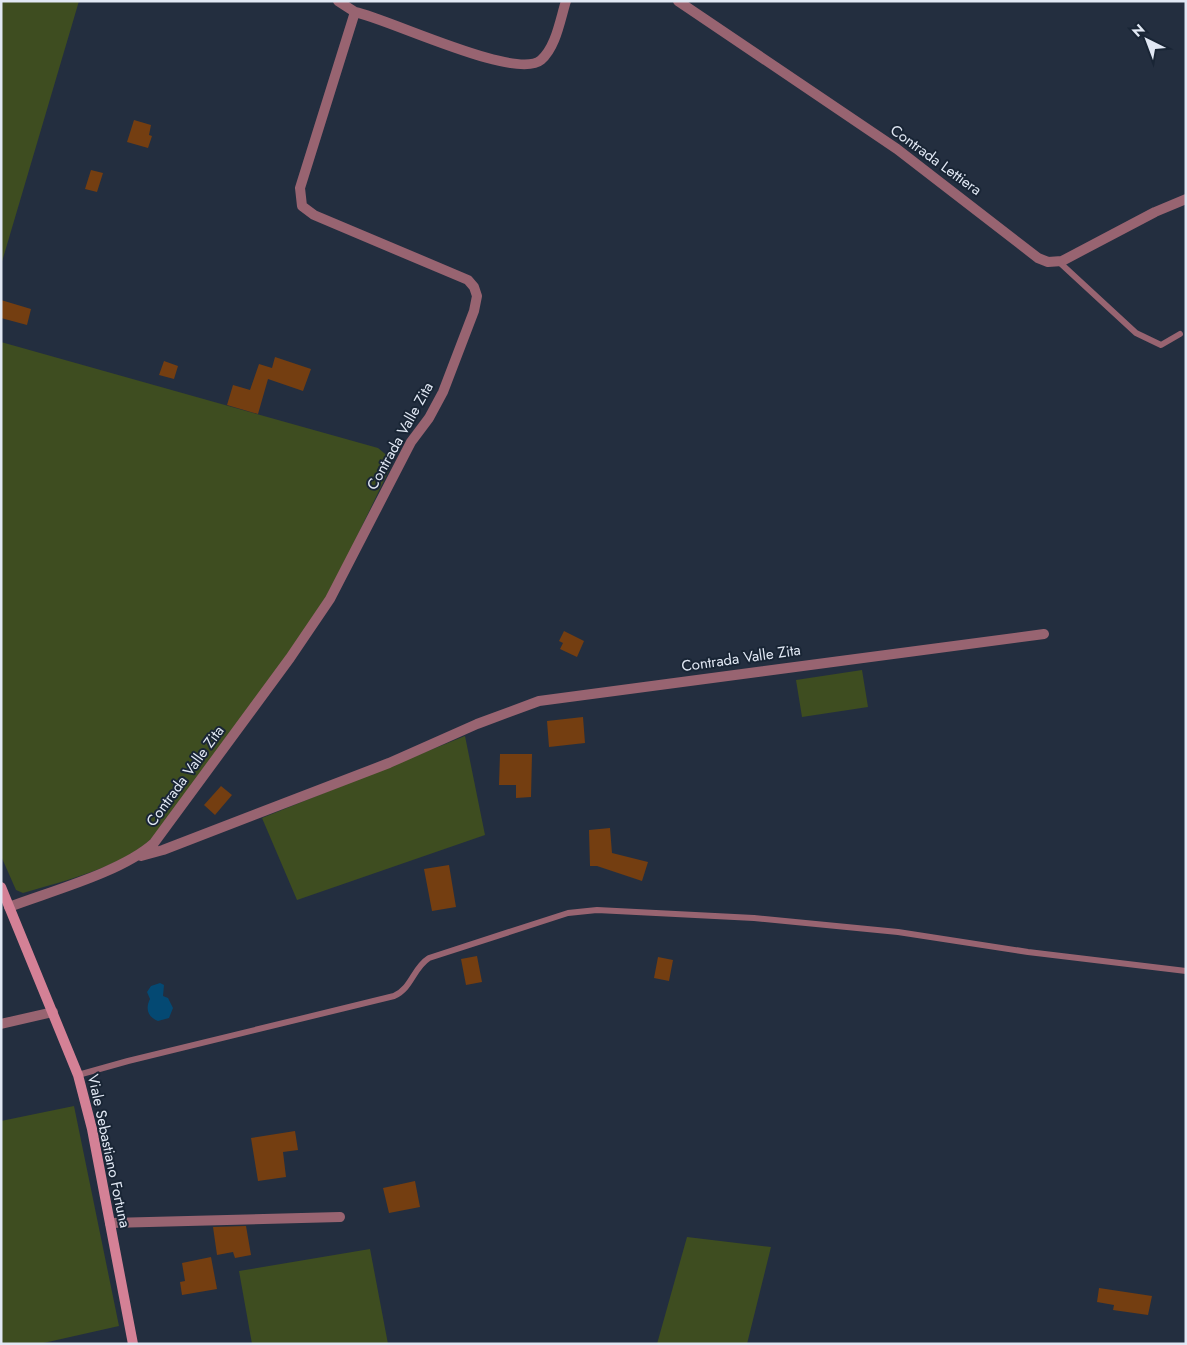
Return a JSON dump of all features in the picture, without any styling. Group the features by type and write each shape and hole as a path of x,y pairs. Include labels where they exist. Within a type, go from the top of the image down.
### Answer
{"street":[{"path":"338,1 355,12 374,16 464,52 525,64 539,62 549,52 566,1"},
{"name":"Contrada Lettiera","path":"678,1 897,149 1038,258 1048,262 1058,261"},
{"name":"Contrada Valle Zita","path":"140,856 154,843 190,795 290,658 330,599 411,442 429,418 443,392 474,311 477,296 468,280 314,215 302,206 300,188 355,12"},
{"path":"1058,261 1155,212 1186,199"},
{"name":"Contrada Valle Zita","path":"9,907 344,780 477,724 539,702 1044,634"},
{"name":"Viale Sebastiano Fortuna","path":"1,887 78,1076 92,1129 133,1344"},
{"path":"1,1024 53,1012"},
{"path":"110,1222 340,1218"}],"lane":[{"path":"1058,261 1136,333 1161,345 1180,334"},
{"path":"78,1076 128,1061 394,996 408,986 417,967 429,958 568,913 587,911 754,918 898,932 1028,952 1186,971"}],"green space":[{"path":"1,1 79,1 1,265"},
{"path":"1,342 378,448 390,458 392,464 328,596 259,695 156,834 144,845 112,864 23,893 16,890 1,856"},
{"path":"862,670 868,707 802,717 796,680"},
{"path":"465,736 485,835 297,900 262,818"},
{"path":"74,1106 119,1326 39,1344 1,1344 1,1121"},
{"path":"687,1237 771,1247 747,1344 657,1344"},
{"path":"370,1249 388,1344 252,1344 239,1271"}],"water":[{"path":"160,983 164,985 163,996 168,998 173,1008 169,1018 158,1021 148,1012 150,999 147,992 151,986"}],"building":[{"path":"134,120 151,125 149,135 152,136 148,148 127,142"},
{"path":"91,170 103,173 97,192 85,189"},
{"path":"1,300 31,309 27,325 1,318"},
{"path":"275,357 311,369 303,391 268,379 258,414 227,405 233,385 250,390 259,364 272,368"},
{"path":"164,361 178,366 174,379 159,375"},
{"path":"564,631 584,641 577,657 560,649 563,643 559,641"},
{"path":"583,717 585,743 549,747 547,721"},
{"path":"500,754 532,754 531,797 516,798 516,785 499,785"},
{"path":"221,786 232,795 215,815 204,805"},
{"path":"610,828 612,853 648,862 642,881 597,866 590,866 589,830"},
{"path":"449,865 456,907 432,911 424,869"},
{"path":"477,956 482,982 466,985 461,959"},
{"path":"658,957 673,960 669,981 654,978"},
{"path":"295,1131 298,1150 283,1152 286,1177 258,1181 251,1138"},
{"path":"415,1181 420,1207 389,1213 383,1188"},
{"path":"246,1226 251,1255 235,1258 233,1252 217,1255 213,1227"},
{"path":"211,1257 217,1289 182,1295 180,1282 185,1281 182,1263"},
{"path":"1099,1288 1152,1296 1148,1315 1113,1310 1114,1305 1097,1302"}]}
